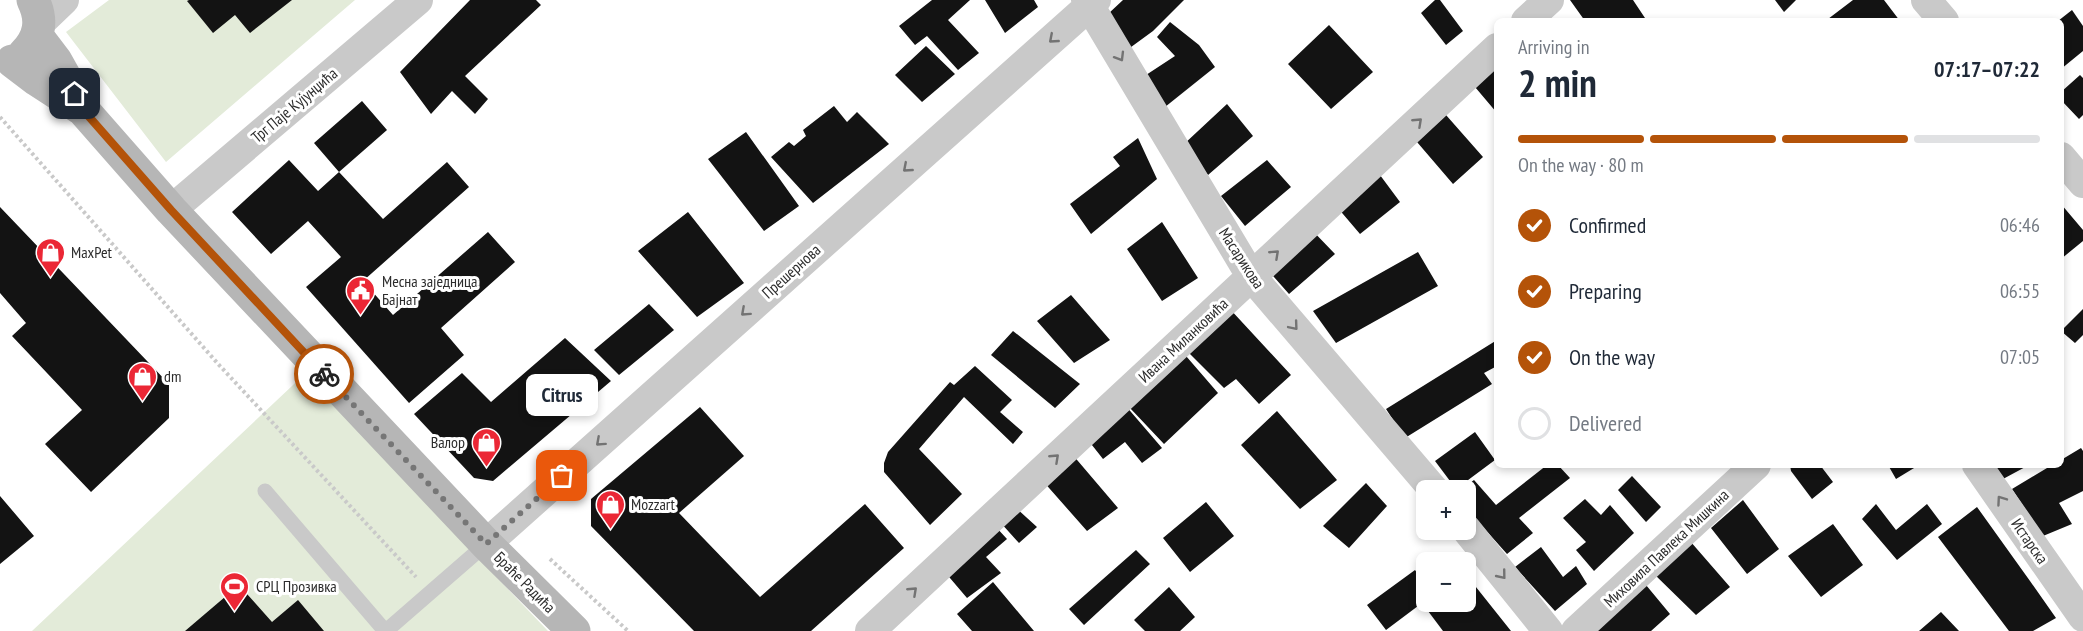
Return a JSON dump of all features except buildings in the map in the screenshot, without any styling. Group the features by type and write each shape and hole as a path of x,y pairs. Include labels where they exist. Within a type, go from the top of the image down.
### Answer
{"street":[{"path":"6,62 23,55 31,47 37,20 64,0"},
{"name":"Трг Паје Кујунџића","path":"171,210 418,0"},
{"path":"1529,18 1549,0"},
{"path":"1926,0 1941,18"},
{"name":"Масарикова","path":"1091,2 1251,276 1425,480"},
{"name":"Прешернова","path":"486,544 1091,2"},
{"name":"Браће Радића","path":"37,20 56,61 84,111 171,210 486,544 574,631"},
{"name":"Ивана Миланковића","path":"870,631 1494,51"},
{"name":"Браће Радића","path":"6,62 84,111"},
{"name":"Миховила Павлека Мишкина","path":"1576,631 1753,468"},
{"name":"Истарска","path":"1979,468 2083,616"},
{"path":"1475,540 1548,631"},
{"path":"2078,631 2083,627"}],"lane":[{"path":"265,491 385,631 486,544"}],"path":[{"path":"0,117 220,366 431,592"}],"green space":[{"path":"109,0 355,0 166,162 66,32"},
{"path":"309,370 461,540 548,631 32,631"}],"way so far":[{"path":"324,374 486,544 562,476"}],"place":[{"name":"MaxPet","path":"50,278"},
{"name":"Месна заједница Бајнат","path":"361,316"},
{"name":"dm","path":"143,402"},
{"name":"Валор","path":"486,468"},
{"name":"Citrus","path":"562,476"},
{"name":"Mozzart","path":"610,530"},
{"name":"СРЦ Прозивка","path":"235,612"}],"route":[{"path":"75,94 84,111 171,210 324,374"}]}
